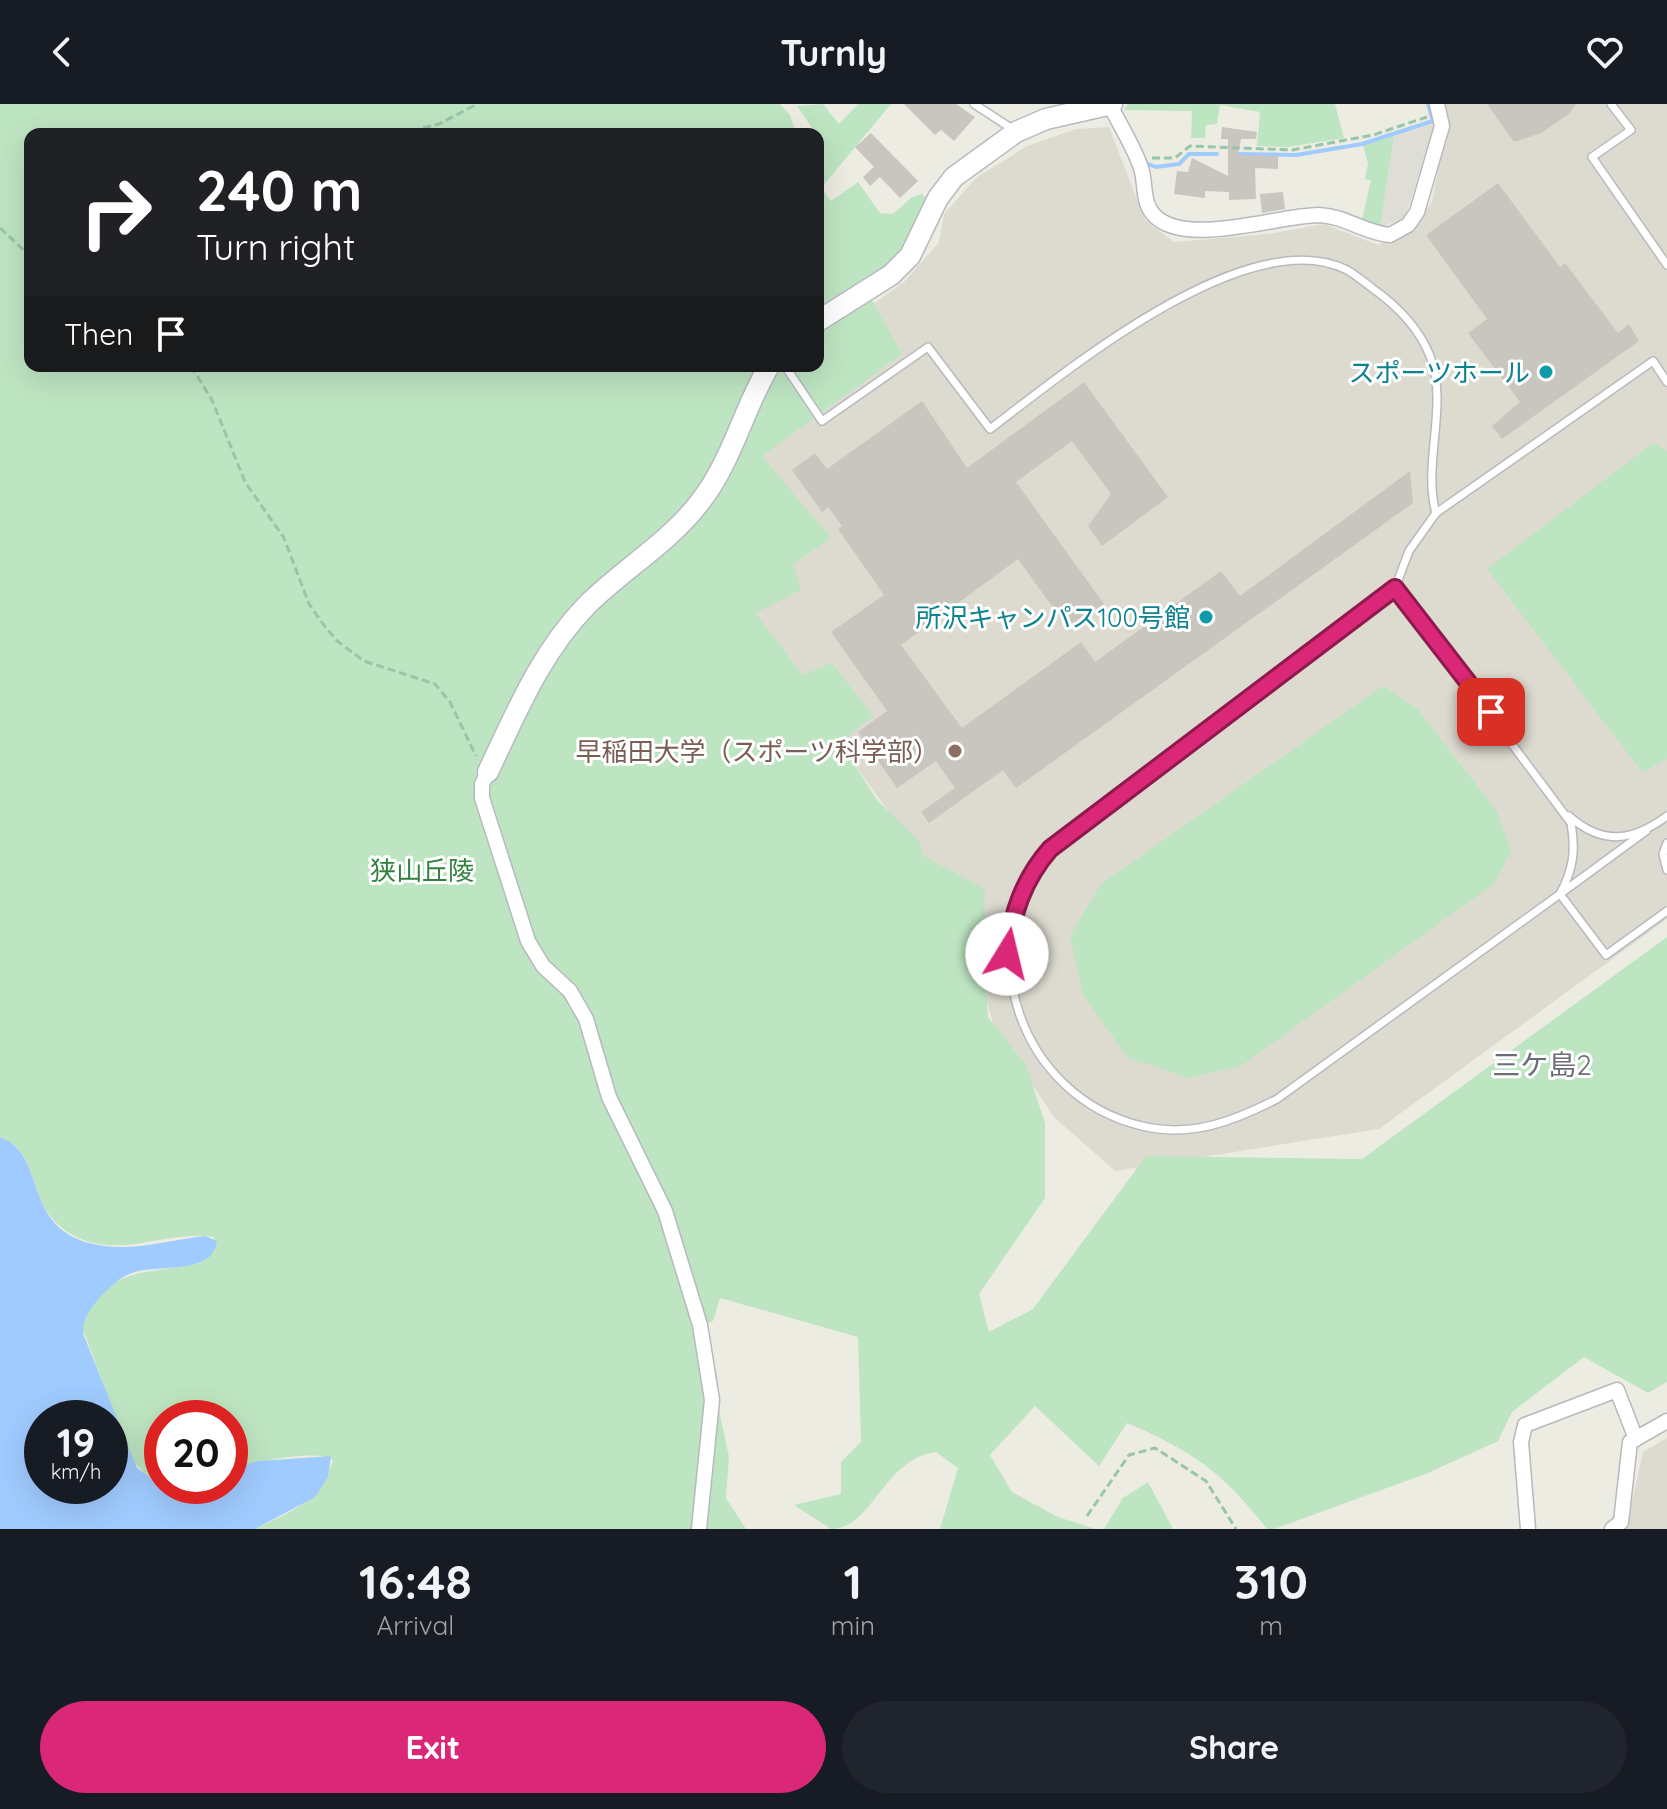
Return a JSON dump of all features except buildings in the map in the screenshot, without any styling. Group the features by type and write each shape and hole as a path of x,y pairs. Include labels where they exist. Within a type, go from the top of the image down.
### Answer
{"street":[{"path":"824,317 891,275 910,256 938,198 954,177 1016,132 1071,112 1112,106 1137,158 1151,211 1161,222 1177,229 1263,225 1302,216 1324,215 1390,235 1408,225 1417,212 1442,126 1433,110"},
{"path":"699,1529 712,1400 700,1325 665,1211 609,1097 586,1019 570,991 543,966 528,941 482,798 482,784 549,649 588,605 699,503 737,439 766,372"},
{"path":"1528,1529 1521,1442 1525,1425 1617,1390 1636,1439"},
{"path":"1612,1529 1621,1522 1630,1442 1667,1421"}],"lane":[{"path":"974,104 1016,132"},
{"path":"1611,104 1631,130 1592,157 1667,265"},
{"path":"789,372 822,421 928,347 990,429 1117,333 1164,305 1208,285 1266,266 1309,261 1328,265 1346,270 1396,308 1430,356 1436,390 1436,513"},
{"path":"1667,382 1653,361 1436,513 1409,551 1395,588 1050,849 1025,885 1011,925 1007,954 1010,983 1022,1021 1060,1079 1098,1108 1144,1127 1206,1128 1243,1116 1277,1099 1667,816"},
{"path":"1395,588 1571,823 1574,855 1571,874 1560,894"},
{"path":"1565,812 1585,830 1601,835 1630,836 1646,831"},
{"path":"1667,843 1663,854 1667,870"},
{"path":"1560,894 1606,955 1667,911"}],"path":[{"path":"423,128 439,124 477,104"},
{"path":"1137,158 1175,158 1190,146 1292,150 1318,147 1373,135 1433,110"},
{"path":"0,228 24,250"},
{"path":"195,372 212,400 245,482 284,538 309,604 323,624 337,641 364,661 435,684 450,702 476,758 488,772"},
{"path":"1087,1516 1129,1455 1155,1448 1206,1481 1236,1529"}],"shaded area":[{"path":"1445,104 1667,104 1667,919 1379,1129 1115,1171 1054,1117 994,1027 964,918 691,534 814,372 824,372 824,358 856,316 904,282 939,242 944,214 976,178 1027,146 1076,129 1109,127 1145,220 1174,242 1268,234 1324,224 1378,245 1412,228 1432,202 1448,116"},
{"path":"1435,123 1405,218 1380,227 1394,136"},
{"path":"1667,1438 1667,1529 1626,1529 1643,1452"}],"green space":[{"name":"狭山丘陵","path":"0,104 780,104 790,115 794,128 24,128 24,372 824,372 824,192 831,201 858,182 880,213 893,214 912,197 922,194 928,199 872,300 902,354 762,456 831,538 793,564 801,590 756,613 802,675 832,663 873,716 840,742 877,800 920,842 922,855 985,889 984,958 988,1017 1026,1065 1045,1123 1045,1198 979,1294 989,1332 1033,1309 1146,1156 1362,1159 1667,937 1667,1382 1648,1393 1584,1357 1512,1412 1498,1441 1428,1473 1274,1529 1267,1529 1221,1478 1170,1443 1127,1423 1099,1466 1035,1406 990,1455 1012,1492 1058,1517 1095,1529 940,1529 958,1468 936,1452 918,1457 903,1467 858,1518 845,1526 831,1529 794,1505 841,1494 841,1462 861,1442 858,1337 720,1298 713,1321 701,1325 729,1457 726,1498 746,1529 255,1529 293,1510 313,1495 328,1474 333,1460 298,1456 248,1465 248,1400 144,1400 144,1473 128,1451 128,1400 109,1400 82,1327 91,1307 116,1282 146,1272 200,1263 215,1237 179,1237 110,1245 92,1243 75,1236 47,1211 23,1155 0,1137"},
{"name":"狭山丘陵","path":"823,104 839,124 858,104 891,104 824,184 824,128 812,128 797,106"},
{"path":"1128,104 1335,104 1344,138 1288,147 1257,146 1260,112 1220,105 1217,124 1206,125 1205,138 1191,138 1192,111 1124,110"},
{"path":"1394,136 1380,227 1362,219 1371,180 1365,179 1368,164 1363,145"},
{"path":"1653,443 1667,451 1667,759 1642,772 1487,569"},
{"path":"1383,686 1418,709 1498,813 1511,851 1495,883 1241,1066 1189,1078 1127,1057 1083,995 1070,936 1101,884"},
{"path":"1148,1482 1173,1529 1104,1529 1123,1498"}],"water":[{"path":"0,1137 16,1147 26,1162 49,1215 63,1231 85,1242 129,1247 205,1236 217,1241 213,1252 205,1260 125,1276 111,1286 90,1310 83,1327 84,1336 110,1400 24,1400 24,1504 128,1504 128,1446 137,1468 144,1473 144,1504 248,1504 248,1464 331,1456 328,1477 315,1497 255,1529 0,1529"}],"waterway":[{"path":"1235,154 1296,155 1362,144 1433,121 1428,104"},
{"path":"1148,164 1156,167 1179,164 1189,154 1217,154"}],"place":[{"name":"スポーツホール","path":"1546,372"},
{"name":"所沢キャンパス100号館","path":"1206,617"},
{"name":"早稲田大学（スポーツ科学部）","path":"955,751"}],"district":[{"name":"三ケ島2","path":"1542,1064"}],"route":[{"path":"1007,954 1016,906 1036,865 1050,849 1395,588 1491,712"}]}
